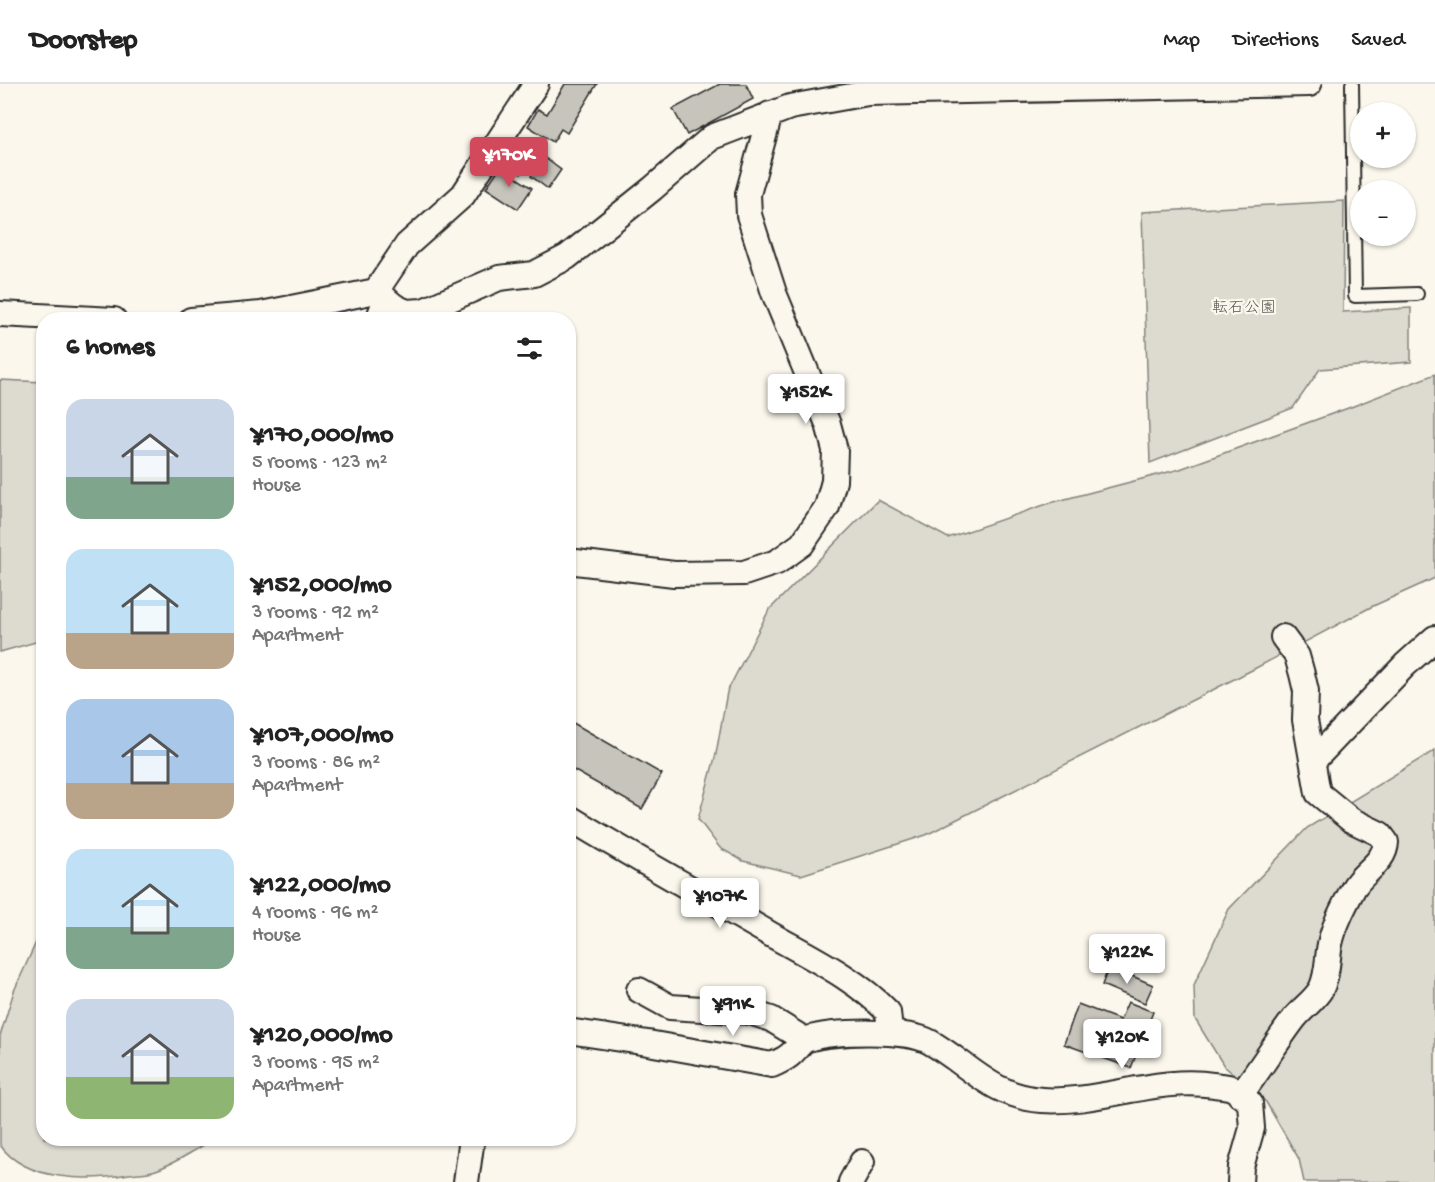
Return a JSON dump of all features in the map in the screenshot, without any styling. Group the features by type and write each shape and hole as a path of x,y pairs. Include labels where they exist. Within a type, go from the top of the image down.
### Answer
{"street":[{"path":"380,303 407,245 463,195 536,84"},
{"path":"283,312 380,303 406,312 423,311 499,278 534,274 567,257 652,189 712,137 790,107 868,93 1309,84"},
{"path":"576,562 674,574 744,573 777,562 802,544 826,507 834,481 835,450 828,424 774,293 749,215 748,194 770,114"},
{"path":"0,314 36,316"},
{"path":"1240,1095 1294,1018 1320,991 1326,976 1333,934 1348,899 1358,879 1378,863 1386,851 1386,842 1380,834 1351,820 1318,793 1305,720 1306,691 1297,656 1284,637"},
{"path":"1313,762 1404,665 1435,638"},
{"path":"576,822 867,992 888,1012 890,1032"},
{"path":"639,990 670,1007 750,1012 761,1015 805,1040"},
{"path":"576,1032 772,1065 786,1058 805,1040 823,1036 890,1032 912,1035 929,1042 986,1083 1025,1098 1068,1101 1147,1087 1194,1082 1232,1088 1250,1103 1252,1128 1241,1167 1240,1182"},
{"path":"466,1182 471,1146"}],"lane":[{"path":"1352,84 1355,296 1417,294"}],"green space":[{"name":"転石公園","path":"1344,201 1343,312 1411,308 1411,362 1320,369 1293,408 1150,463 1142,212"},
{"path":"1435,374 1435,578 1371,607 1254,669 926,835 801,875 743,861 720,848 698,819 716,754 727,692 769,610 878,500 948,538 1050,503 1180,469"},
{"path":"0,380 36,382 36,642 0,652"},
{"path":"1435,750 1435,1182 1304,1182 1299,1159 1266,1102 1224,1066 1195,1019 1194,985 1229,909 1307,828"},
{"path":"36,942 36,1146 201,1146 156,1170 96,1178 59,1176 42,1172 11,1157 0,1145 0,1036 14,991"}],"building":[{"path":"565,84 597,84 567,133 561,129 553,142 528,126 538,109 547,114"},
{"path":"720,84 746,84 753,99 687,135 673,109"},
{"path":"517,146 532,158 521,174 505,163"},
{"path":"545,158 561,170 548,189 531,176"},
{"path":"500,167 532,188 518,209 486,188"},
{"path":"576,725 662,774 642,809 576,772"},
{"path":"1109,966 1153,985 1145,1003 1102,985"},
{"path":"1128,1002 1153,1012 1131,1068 1064,1044 1078,1004 1120,1020"}]}
